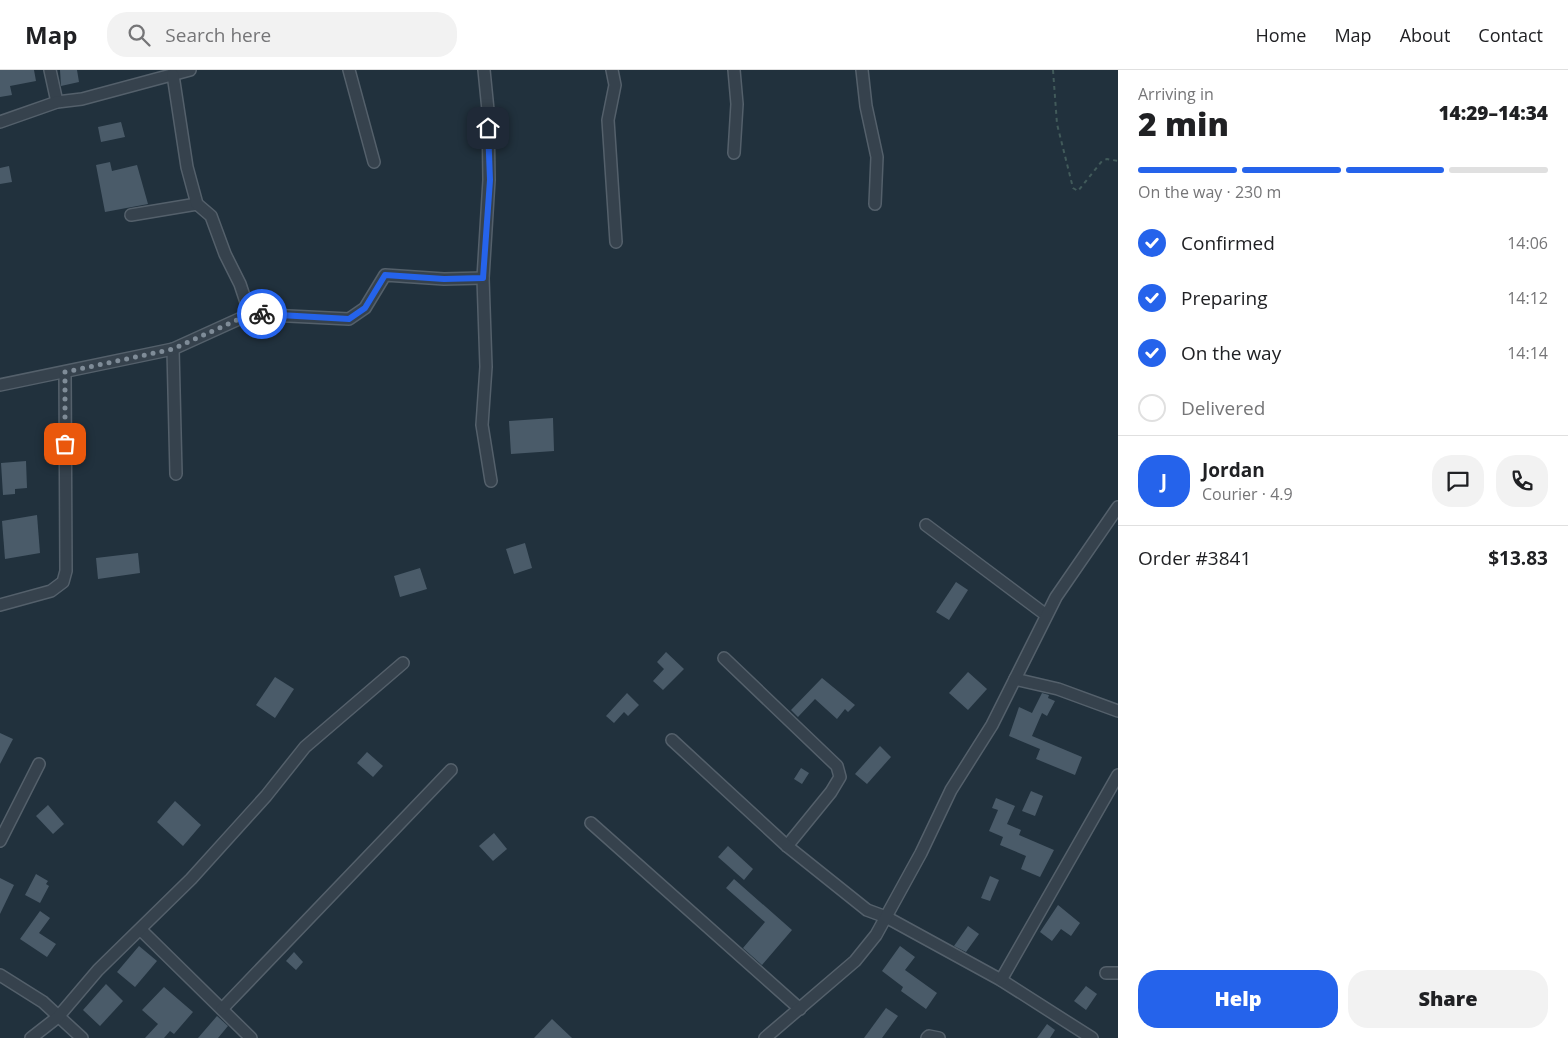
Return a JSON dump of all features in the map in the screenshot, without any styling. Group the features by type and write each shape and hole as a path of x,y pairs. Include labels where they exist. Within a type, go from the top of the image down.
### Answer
{"street":[{"path":"50,70 57,102"},
{"path":"0,122 57,102 82,98 190,70"},
{"path":"349,70 374,162"},
{"path":"484,70 488,110 490,180 483,278 486,367 482,424 491,481"},
{"path":"612,70 615,85 608,120 616,242"},
{"path":"734,70 737,104 734,153"},
{"path":"862,70 866,106 877,157 875,204"},
{"path":"173,75 187,167 197,204 211,216 225,254 240,284 250,314"},
{"path":"132,214 197,204"},
{"path":"0,385 173,349 250,314 349,319 365,308 385,275 444,279 483,278"},
{"path":"173,349 176,474"},
{"path":"0,605 51,591 63,582 66,571 65,372"},
{"path":"765,1038 855,961 876,935 921,853 940,809 992,725 1056,597 1118,507"},
{"path":"926,525 1046,615"},
{"path":"724,658 837,766 840,777 831,792 787,846"},
{"path":"31,1038 58,1017 98,970 191,879 266,796 305,747 403,663"},
{"path":"1015,679 1058,689 1118,711"},
{"path":"672,740 787,846 867,910 886,917 1002,980 1092,1038"},
{"path":"0,840 39,764"},
{"path":"222,1009 451,770"},
{"path":"1002,980 1118,775"},
{"path":"592,823 800,1009"},
{"path":"141,930 251,1038"},
{"path":"0,975 43,1002 82,1038"},
{"path":"926,1038 929,1036 939,1038"}],"path":[{"path":"1053,70 1057,124 1073,188 1078,191 1102,161 1107,159 1118,162"}],"building":[{"path":"0,70 34,70 36,81 10,86 12,95 0,97"},
{"path":"60,70 77,70 79,82 61,86"},
{"path":"121,122 125,137 101,142 98,127"},
{"path":"110,162 112,171 137,165 148,204 105,212 96,165"},
{"path":"9,166 12,182 0,184 0,168"},
{"path":"553,418 554,451 511,454 509,421"},
{"path":"26,461 27,488 15,489 15,494 3,495 1,463"},
{"path":"37,515 40,553 5,559 2,521"},
{"path":"525,543 532,568 514,574 506,549"},
{"path":"138,553 140,573 98,579 96,558"},
{"path":"420,568 427,589 400,597 394,576"},
{"path":"956,582 968,590 949,620 936,612"},
{"path":"666,652 684,669 663,690 653,681 664,669 657,662"},
{"path":"968,672 987,689 968,710 949,693"},
{"path":"275,677 294,689 275,718 256,705"},
{"path":"822,678 855,705 848,712 845,709 837,719 815,699 798,717 791,710"},
{"path":"627,693 639,705 628,716 624,712 614,723 606,716"},
{"path":"1042,693 1049,695 1048,698 1055,701 1047,716 1042,713 1032,736 1082,757 1075,775 1036,759 1040,749 1009,736 1019,707 1032,713"},
{"path":"0,733 13,739 0,764"},
{"path":"880,746 891,757 867,784 855,774"},
{"path":"367,752 383,766 373,777 357,763"},
{"path":"801,768 809,773 802,784 794,779"},
{"path":"1031,791 1043,796 1035,816 1022,811"},
{"path":"996,798 1015,806 1007,824 1021,830 1019,835 1054,850 1040,877 1021,869 1026,856 1000,845 1003,837 989,831 998,810 992,808"},
{"path":"175,801 201,825 183,846 157,822"},
{"path":"48,805 64,824 53,834 36,816"},
{"path":"494,833 507,849 493,861 479,846"},
{"path":"728,846 753,869 744,880 718,857"},
{"path":"36,874 48,881 46,884 49,886 40,903 25,895"},
{"path":"990,876 999,880 990,901 981,898"},
{"path":"0,878 14,885 0,914"},
{"path":"734,879 792,930 762,965 743,948 765,922 726,888"},
{"path":"1058,905 1080,923 1071,936 1061,929 1052,941 1040,932"},
{"path":"40,911 50,918 39,933 56,944 47,957 20,939"},
{"path":"968,926 979,934 966,952 954,946"},
{"path":"139,946 157,961 135,987 117,972"},
{"path":"900,946 915,957 905,970 937,993 926,1009 901,991 903,987 882,971"},
{"path":"294,952 303,962 296,970 286,961"},
{"path":"106,984 123,1001 100,1026 83,1010"},
{"path":"1086,986 1097,994 1086,1010 1074,1001"},
{"path":"164,987 193,1012 174,1034 170,1031 164,1038 145,1038 158,1024 142,1010"},
{"path":"886,1008 898,1016 882,1038 864,1038"},
{"path":"217,1016 228,1026 218,1038 198,1038"},
{"path":"552,1019 572,1038 534,1038"},
{"path":"1047,1024 1055,1030 1050,1038 1037,1038"}],"way so far":[{"path":"65,444 65,372 173,349 250,314 262,314"}],"route":[{"path":"262,314 349,319 365,308 376,292 380,280 385,275 444,279 483,278 490,180 488,128"}]}
